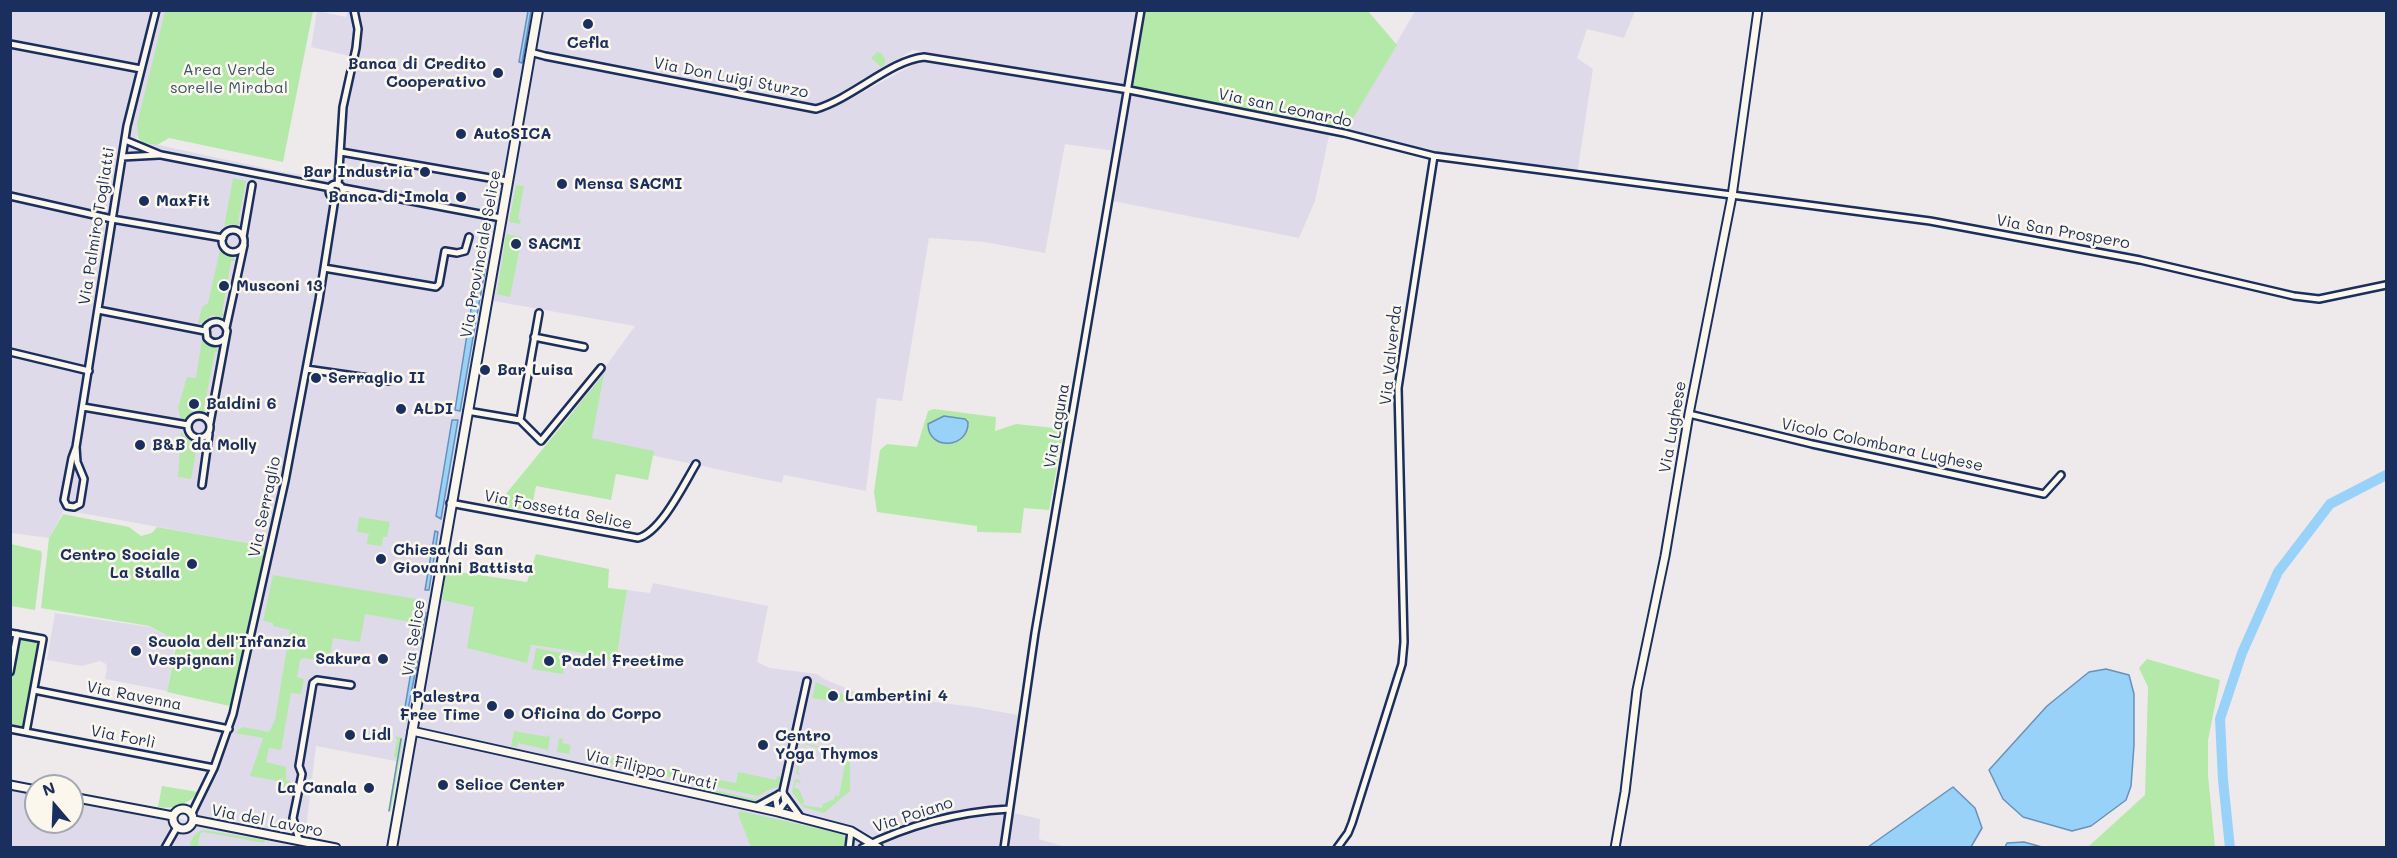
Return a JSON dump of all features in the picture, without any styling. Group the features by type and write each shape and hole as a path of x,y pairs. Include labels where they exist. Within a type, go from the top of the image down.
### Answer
{"main road":[{"name":"Via Provinciale Selice","path":"450,503 538,10"},
{"name":"Via Lughese","path":"1615,848 1625,792 1637,690 1665,556 1689,414 1732,196 1758,10"},
{"name":"Via Selice","path":"392,848 450,503"},
{"name":"Via Filippo Turati","path":"412,730 778,812 851,831 876,845"},
{"name":"Via del Lavoro","path":"84,799 173,816 182,809 193,817 336,848"},
{"path":"173,816 177,827"},
{"name":"Via del Lavoro","path":"177,827 188,828 193,817"}],"street":[{"name":"Via Palmiro Togliatti","path":"76,447 77,462 84,479 80,504 74,507 67,506 64,500 89,371 124,140 154,10"},
{"path":"340,187 343,107 358,29 354,10"},
{"name":"Via Laguna","path":"1004,848 1035,633 1141,10"},
{"path":"10,44 141,69"},
{"name":"Via Don Luigi Sturzo","path":"530,52 816,109 833,104 905,60 924,57 1128,90"},
{"name":"Via san Leonardo","path":"1128,90 1344,133 1434,156"},
{"path":"124,140 161,155 501,218"},
{"path":"341,152 507,181"},
{"path":"122,157 161,155"},
{"path":"1434,156 1732,196"},
{"name":"Via Valverda","path":"1337,848 1352,823 1402,664 1404,642 1398,388 1434,156"},
{"path":"202,485 210,423 226,328 244,245 243,237 252,186"},
{"name":"Via Serraglio","path":"193,817 229,729 285,481 335,198 341,196 340,187"},
{"path":"331,188 330,194 335,198"},
{"path":"10,196 112,219 223,238"},
{"name":"Via San Prospero","path":"1732,196 1930,221 2140,260 2294,296 2319,299 2386,285"},
{"path":"243,237 238,231 231,231 223,238 223,245 228,251 235,252 244,245"},
{"path":"324,268 436,287 439,284 445,251 457,253 465,251 470,237"},
{"path":"98,310 205,331"},
{"path":"520,420 539,314"},
{"path":"225,338 219,343 212,342 207,338 205,331 208,324 214,321 226,328"},
{"path":"534,337 584,346"},
{"path":"10,352 89,371"},
{"path":"467,411 520,420 541,441 601,368"},
{"path":"306,369 389,381"},
{"path":"83,407 188,425"},
{"name":"Vicolo Colombara Lughese","path":"1689,414 1812,444 2044,494 2061,475"},
{"path":"209,432 204,437 194,437 189,432 188,425 191,419 198,416 210,423"},
{"name":"Via Fossetta Selice","path":"450,503 638,538 647,534 669,509 696,464"},
{"path":"10,672 14,634 43,639 26,732"},
{"path":"299,840 293,818 302,774 299,766 314,683 317,680 351,686"},
{"path":"778,812 785,802 782,794 807,681"},
{"name":"Via Ravenna","path":"34,690 229,729"},
{"name":"Via Forlì","path":"10,729 214,768"},
{"path":"756,807 782,794"},
{"path":"782,794 801,818"},
{"name":"Via Poiano","path":"862,848 876,845 926,822 958,813 1009,809"},
{"path":"165,848 177,827"},
{"name":"Via Poiano","path":"849,848 851,831"}],"shaded area":[{"path":"348,10 1144,11 1129,88 1330,131 1315,201 1299,238 1108,200 1115,151 1065,144 1045,253 984,242 929,238 902,401 877,398 866,491 784,475 782,483 589,442 547,447 635,326 488,300 438,568 446,570 442,600 474,606 526,663 530,645 572,651 616,662 627,590 650,593 653,583 768,606 757,662 770,668 817,674 856,692 974,707 1028,717 1014,813 1040,819 1039,839 1061,847 390,847 401,762 316,746 305,837 308,847 11,847 11,787 24,790 24,834 84,834 84,802 186,820 197,807 234,707 265,546 64,510 49,538 11,533 11,11 165,11 136,140 278,171 339,181 343,104 354,57 311,47 317,11 346,17","holes":["913,50 1076,80 1074,86 920,61 847,101 829,107 834,95 852,87"]},
{"path":"1415,11 1635,11 1624,38 1587,29 1577,58 1593,69 1577,175 1434,158 1343,135"},
{"name":"Scuola dell'Infanzia Vespignani","path":"55,613 150,627 176,641 167,691 105,679 106,664 100,661 82,666 47,660"}],"green space":[{"name":"Area Verde sorelle Mirabal","path":"165,11 313,11 283,162 169,138 157,145 144,143 138,138 137,124"},
{"path":"1144,11 1368,11 1397,45 1343,135 1129,88"},
{"path":"877,52 881,53 885,59 885,64 881,67 871,58"},
{"path":"233,178 246,181 238,222 242,223 237,226 228,224 224,227"},
{"path":"516,185 524,186 518,219 521,220 520,224 509,222"},
{"path":"506,234 522,237 510,297 497,294"},
{"path":"220,250 225,255 232,256 236,261 231,261 222,313 226,314 221,317 212,315 200,324 198,323 202,307 208,303"},
{"path":"202,340 209,346 216,347 219,352 215,352 204,408 208,409 203,413 194,411 184,420 181,419 178,408 187,377 196,378"},
{"path":"604,374 592,438 654,451 648,480 616,474 611,500 536,486 531,511 496,506"},
{"path":"934,409 996,417 995,431 1016,424 1064,429 1049,510 1024,508 1021,533 977,532 977,526 877,512 874,492 880,450 887,444 917,447 928,411"},
{"path":"181,432 190,441 198,442 201,447 197,447 191,479 178,477"},
{"path":"63,514 129,527 141,536 152,533 157,527 265,546 234,707 167,692 177,641 149,626 41,608 49,538"},
{"path":"359,517 390,522 387,537 383,537 382,546 367,544 368,535 371,534 357,532"},
{"path":"11,544 41,551 35,610 11,606"},
{"path":"536,554 609,569 608,588 627,590 616,662 572,651 531,645 527,663 467,648 474,607 442,600 446,570 527,582"},
{"path":"273,575 423,600 417,623 365,614 360,642 333,638 329,662 303,658 300,660 297,677 304,679 301,694 291,693 281,750 269,748 266,762 286,767 286,780 293,783 292,788 279,785 279,781 250,776 263,738 235,733 242,727 269,732 275,720 290,630 263,621"},
{"path":"19,638 38,641 22,726 10,724 11,685"},
{"name":"Padel Freetime","path":"536,648 567,654 563,674 532,669"},
{"path":"2147,659 2220,680 2208,740 2208,775 2215,847 2089,846 2145,795 2148,687 2139,668"},
{"path":"816,682 848,697 845,702 838,701 839,693 829,692 826,700 812,698"},
{"path":"514,731 548,737 549,734 548,750 518,743 517,747 511,746"},
{"path":"395,736 403,738 391,811 388,811 397,758 394,757 397,739"},
{"path":"559,738 563,739 562,743 571,745 569,754 557,752"},
{"path":"803,743 850,753 850,791 824,813 803,807 792,792 795,779 801,781 796,782 794,788 799,789 804,801 803,805 822,808 823,804 834,799 835,795 839,796 847,754 803,744 798,773 802,775 796,774"},
{"path":"599,756 640,764 643,768 642,771 597,761"},
{"path":"655,767 691,774 690,781 651,773"},
{"path":"738,772 776,780 777,776 781,777 778,787 758,796 703,784 705,777 736,783"},
{"path":"162,786 198,792 190,800 180,805 169,808 158,807"},
{"path":"695,786 759,800 778,791 757,802 697,789"},
{"path":"740,811 843,834 847,847 751,847 738,814"},
{"path":"204,830 265,840 264,843 203,832 200,834 198,845 204,847 192,847 190,844 193,837"}],"water":[{"path":"528,11 531,11 522,63 519,62"},
{"path":"478,265 484,265 485,270 460,411 455,410"},
{"path":"944,416 965,419 968,422 967,431 956,442 941,442 934,439 930,433 928,424"},
{"path":"452,420 458,420 441,519 436,516"},
{"path":"435,531 438,532 429,590 425,590"},
{"path":"421,611 426,613 420,643 415,639"},
{"path":"414,654 418,658 406,720 403,719"},
{"path":"2106,669 2129,675 2134,694 2131,786 2126,800 2091,826 2072,831 2023,817 2003,799 1989,770 2047,706 2089,672"},
{"path":"1953,787 1975,808 1982,828 1971,847 1868,847"},
{"path":"2024,842 2042,847 2005,847 2007,843"}],"waterway":[{"path":"2230,848 2220,719 2242,653 2278,572 2330,504 2386,475"},
{"path":"389,811 401,739"}],"place":[{"name":"Cefla","path":"588,24"},
{"name":"Banca di Credito Cooperativo","path":"498,73"},
{"name":"AutoSICA","path":"461,134"},
{"name":"Bar Industria","path":"425,172"},
{"name":"Mensa SACMI","path":"562,184"},
{"name":"Banca di Imola","path":"461,197"},
{"name":"MaxFit","path":"144,201"},
{"name":"SACMI","path":"516,244"},
{"name":"Musconi 13","path":"224,286"},
{"name":"Bar Luisa","path":"485,370"},
{"name":"Serraglio II","path":"316,378"},
{"name":"Baldini 6","path":"194,404"},
{"name":"ALDI","path":"401,409"},
{"name":"B&B da Molly","path":"140,445"},
{"name":"Chiesa di San Giovanni Battista","path":"381,559"},
{"name":"Centro Sociale La Stalla","path":"192,564"},
{"name":"Scuola dell'Infanzia Vespignani","path":"136,651"},
{"name":"Sakura","path":"383,659"},
{"name":"Padel Freetime","path":"549,661"},
{"name":"Lambertini 4","path":"833,696"},
{"name":"Palestra Free Time","path":"492,706"},
{"name":"Oficina do Corpo","path":"509,714"},
{"name":"Lidl","path":"350,735"},
{"name":"Centro Yoga Thymos","path":"763,745"},
{"name":"Selice Center","path":"443,785"},
{"name":"La Canala","path":"369,788"}]}
